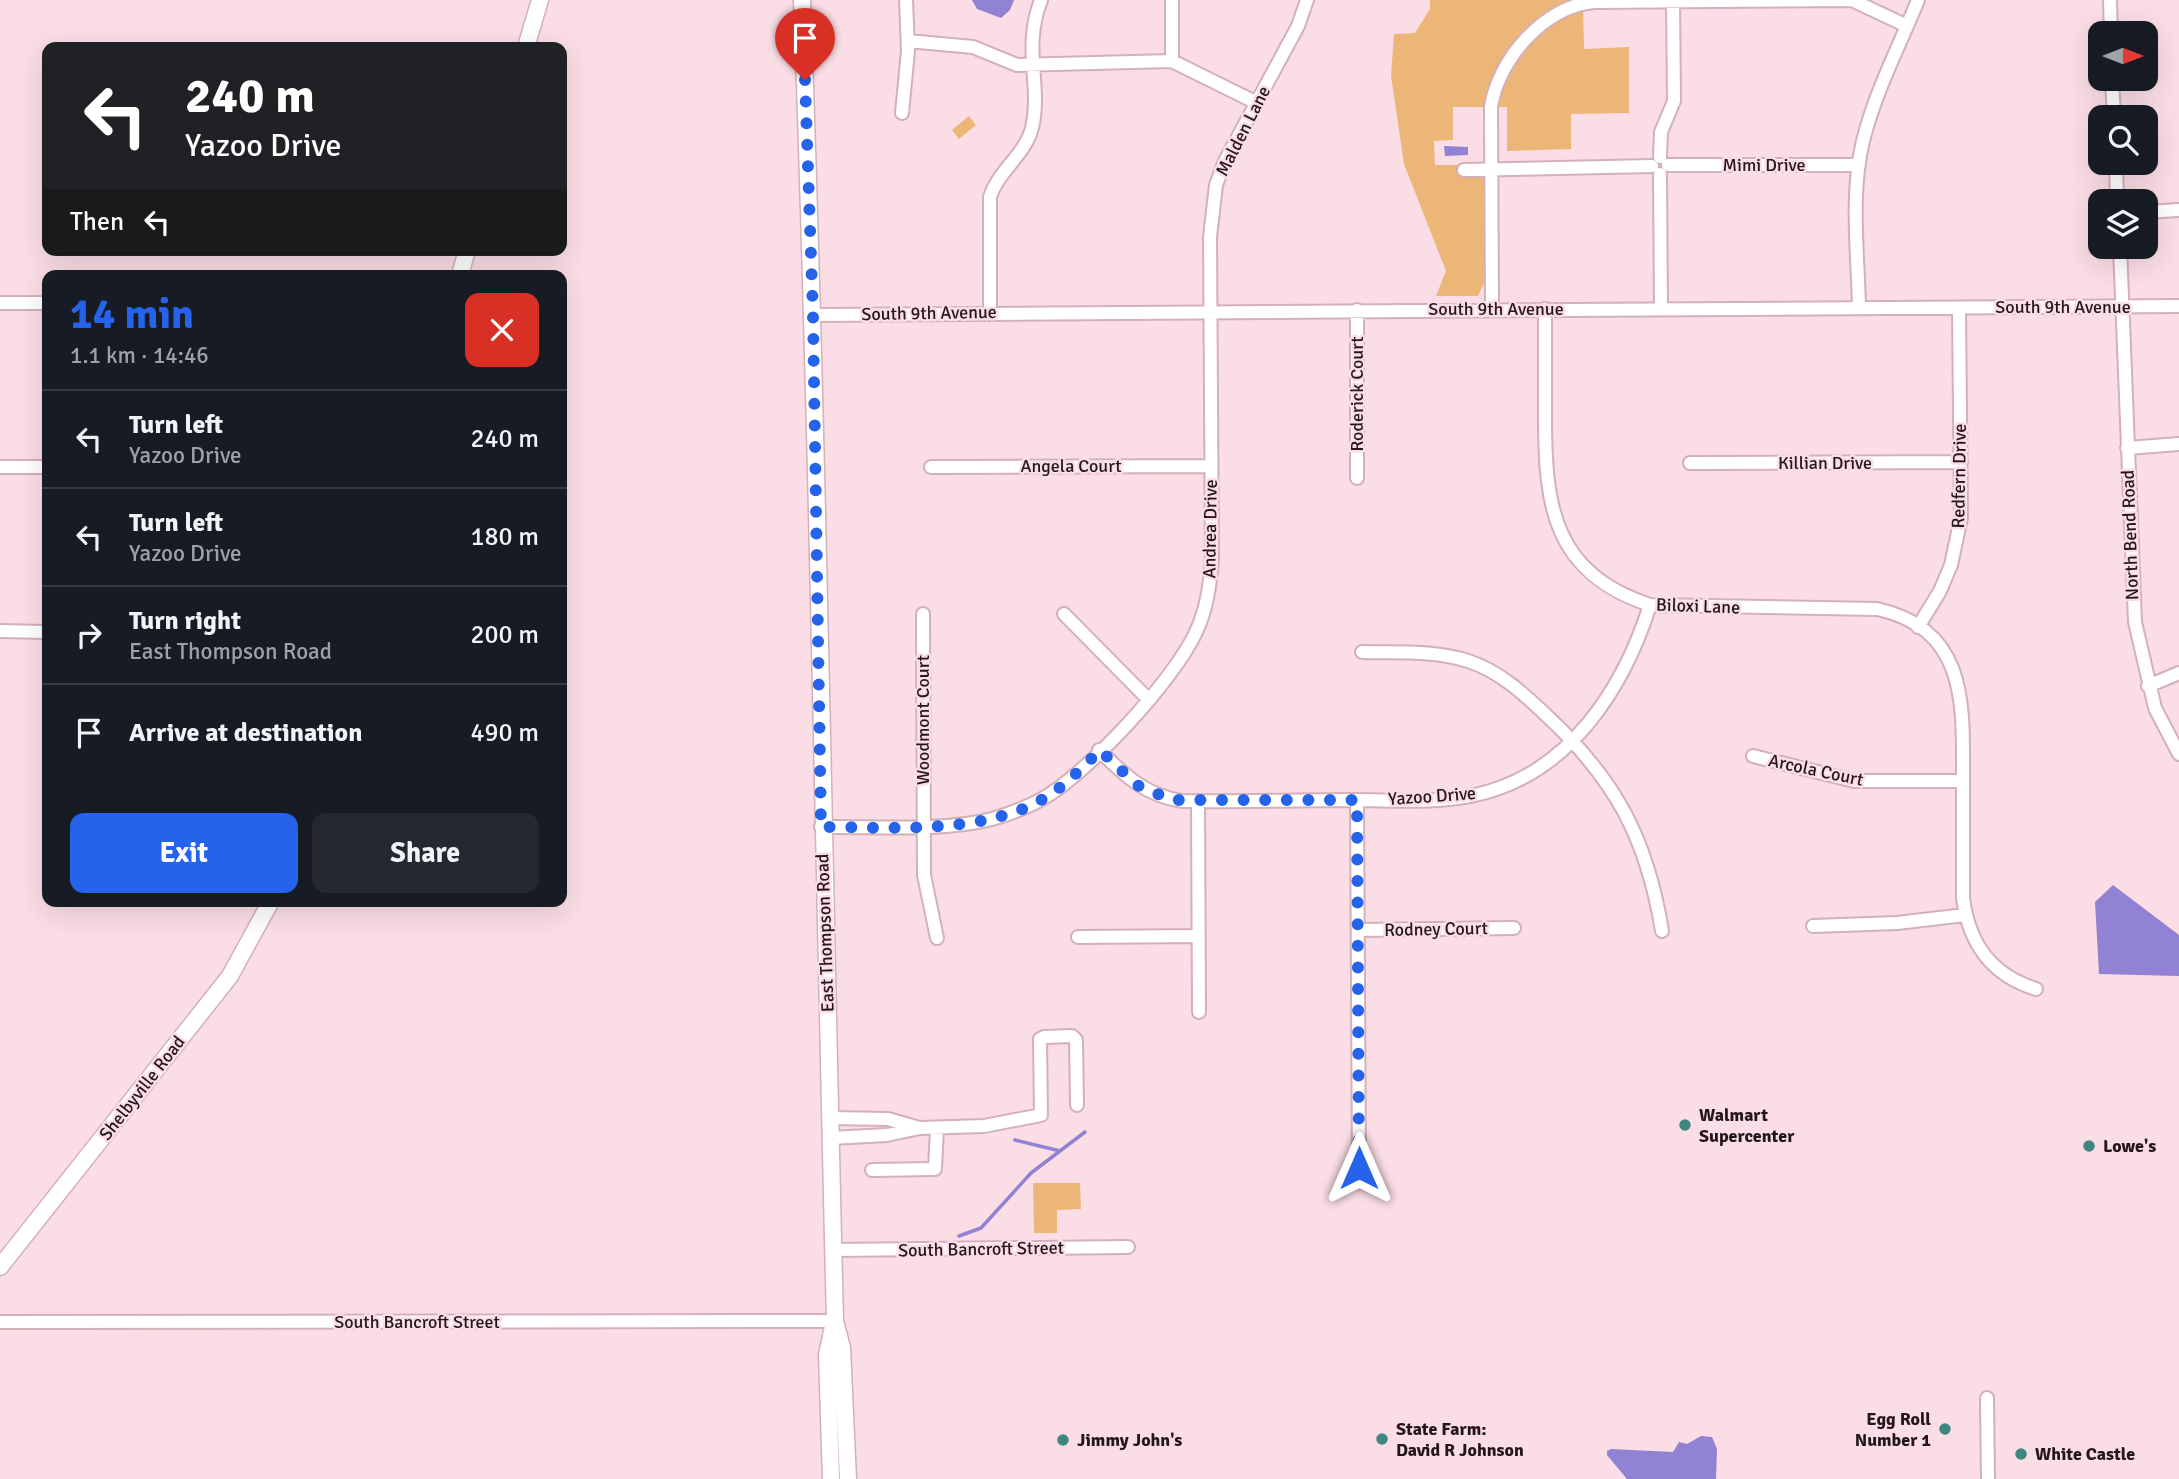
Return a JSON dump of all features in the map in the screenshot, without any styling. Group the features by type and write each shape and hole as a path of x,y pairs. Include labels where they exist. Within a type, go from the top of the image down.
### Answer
{"main road":[{"path":"527,42 540,0"},
{"name":"East Thompson Road","path":"802,0 813,315 821,827 835,1321 842,1348 848,1479"},
{"name":"Shelbyville Road","path":"0,1267 230,976 268,907"},
{"name":"East Thompson Road","path":"831,1479 827,1356 835,1321"}],"street":[{"path":"902,113 908,41 906,0"},
{"path":"990,312 990,197 997,180 1031,133 1032,31 1041,0"},
{"path":"1172,0 1172,61"},
{"name":"Malden Lane","path":"1210,311 1211,219 1216,185 1225,161 1298,26 1307,0"},
{"path":"1492,309 1491,107 1500,72 1541,25 1567,8 1585,3 1852,0 1907,26"},
{"path":"1859,309 1859,165 1872,108 1918,0"},
{"path":"2110,0 2111,21"},
{"path":"1661,309 1661,132 1674,102 1673,2"},
{"path":"908,41 973,47 1011,64 1155,59 1172,61 1257,103"},
{"name":"Mimi Drive","path":"1464,170 1859,165"},
{"path":"2158,211 2179,210"},
{"name":"North Bend Road","path":"2121,259 2132,594 2139,651 2148,686 2163,726 2179,754"},
{"path":"0,303 42,303"},
{"name":"South 9th Avenue","path":"813,315 2179,306"},
{"name":"Redfern Drive","path":"1919,627 1940,591 1956,546 1961,518 1959,308"},
{"name":"Biloxi Lane","path":"1545,309 1545,473 1552,510 1567,542 1592,573 1615,590 1650,605 1864,608 1898,615 1919,627"},
{"name":"Roderick Court","path":"1357,310 1357,478"},
{"name":"Andrea Drive","path":"1100,750 1149,700 1180,663 1204,611 1212,559 1210,311"},
{"path":"2127,447 2179,444"},
{"name":"Killian Drive","path":"1690,463 1961,462"},
{"name":"Angela Court","path":"931,467 1211,466"},
{"path":"0,467 42,467"},
{"name":"Yazoo Drive","path":"1100,750 1126,776 1146,790 1172,800 1443,799 1494,790 1533,773 1573,740 1601,707 1626,667 1650,605"},
{"name":"Woodmont Court","path":"923,614 924,874 937,938"},
{"path":"1064,614 1149,700"},
{"path":"1919,627 1947,657 1961,692 1965,915 1972,937 1991,964 2014,981 2036,989"},
{"path":"0,631 42,632"},
{"path":"1362,652 1443,655 1489,669 1527,696 1573,740 1601,772 1629,817 1648,862 1662,931"},
{"path":"2148,686 2179,673"},
{"path":"821,827 924,825 988,820 1024,808 1069,781 1100,750"},
{"name":"Arcola Court","path":"1753,756 1854,781 1963,781"},
{"path":"1357,800 1359,1168"},
{"path":"1198,801 1199,1012"},
{"path":"1813,926 1897,923 1965,915"},
{"name":"Rodney Court","path":"1358,930 1514,928"},
{"path":"1078,937 1199,936"},
{"path":"830,1138 887,1135 920,1128 984,1126 1041,1115 1040,1039 1044,1037 1075,1038 1077,1105"},
{"path":"830,1118 888,1119 920,1128"},
{"path":"872,1170 935,1169 937,1128"},
{"name":"South Bancroft Street","path":"833,1250 1128,1247"},
{"name":"South Bancroft Street","path":"0,1322 835,1321"},
{"path":"1987,1398 1988,1479"}],"shaded area":[{"path":"972,0 1014,0 1010,10 1001,18 977,9"},
{"path":"1430,0 1583,0 1584,49 1629,47 1629,113 1571,114 1571,149 1507,151 1507,107 1453,107 1453,140 1434,141 1435,165 1485,165 1486,279 1478,296 1436,296 1446,271 1404,164 1391,76 1394,34 1415,33 1430,9"},
{"path":"969,116 976,125 959,139 952,130"},
{"path":"1444,146 1468,147 1468,155 1445,156"},
{"path":"2113,885 2179,935 2179,976 2099,974 2095,902"},
{"path":"1033,1183 1080,1183 1081,1209 1057,1210 1057,1233 1034,1233"},
{"path":"1701,1436 1712,1437 1717,1449 1716,1479 1627,1479 1607,1455 1607,1451 1611,1449 1673,1452 1679,1442 1687,1444"}],"waterway":[{"path":"959,1236 981,1228 1031,1173 1085,1132"},
{"path":"1015,1140 1060,1151"}],"place":[{"name":"Walmart Supercenter","path":"1685,1125"},
{"name":"Lowe's","path":"2089,1146"},
{"name":"Egg Roll Number 1","path":"1945,1429"},
{"name":"State Farm: David R Johnson","path":"1382,1439"},
{"name":"Jimmy John's","path":"1063,1440"},
{"name":"White Castle","path":"2021,1454"}],"route":[{"path":"805,80 813,315 821,827 961,824 988,820 1041,800 1069,781 1100,750 1137,785 1172,800 1357,800 1359,1168"}]}
